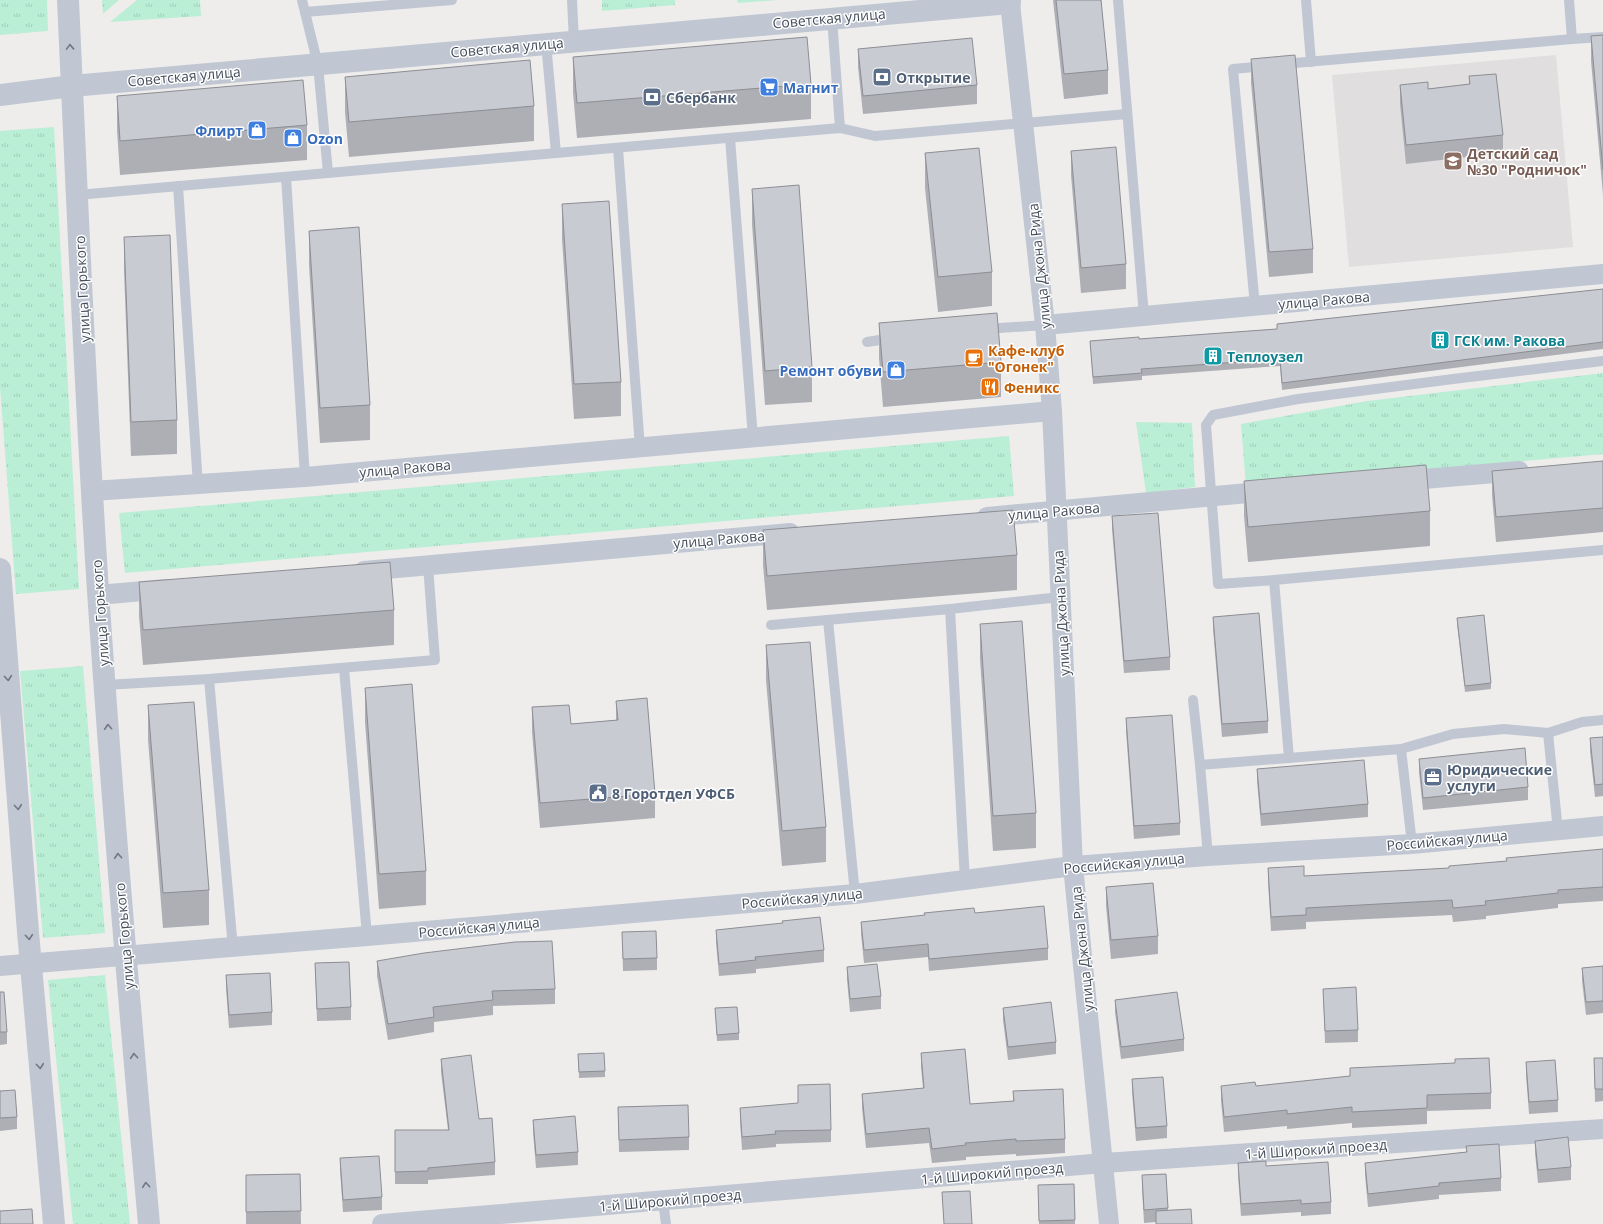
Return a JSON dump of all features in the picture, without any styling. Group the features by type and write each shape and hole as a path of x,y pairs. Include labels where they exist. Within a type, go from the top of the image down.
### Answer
{"street":[{"name":"улица Горького","path":"68,0 98,595 125,957 149,1224"},
{"name":"Советская улица","path":"0,95 72,86 1010,1"},
{"name":"улица Джона Рида","path":"1010,1 1045,325 1052,411 1073,866 1104,1163 1108,1224"},
{"name":"улица Ракова","path":"1045,325 1603,274"},
{"name":"улица Ракова","path":"92,492 305,477 1052,411"},
{"path":"1384,482 1540,469"},
{"name":"улица Ракова","path":"969,519 1290,490"},
{"name":"улица Ракова","path":"349,572 643,545 810,532"},
{"path":"0,569 31,964 54,1224"},
{"path":"98,595 184,587"},
{"name":"Российская улица","path":"0,966 232,948 855,894 1073,866 1208,856 1412,844 1603,826"},
{"name":"1-й Широкий проезд","path":"382,1224 1104,1163 1603,1129"}],"lane":[{"path":"302,0 318,64 328,173"},
{"path":"305,12 452,0"},
{"path":"572,0 574,41"},
{"path":"1118,0 1144,316"},
{"path":"1306,0 1310,62"},
{"path":"1569,0 1572,39"},
{"path":"832,18 840,128"},
{"path":"1255,306 1233,69 1603,37"},
{"path":"546,44 556,153"},
{"path":"77,195 840,128 875,136 1127,114"},
{"path":"730,138 753,438"},
{"path":"618,148 640,448"},
{"path":"286,177 305,477"},
{"path":"178,186 198,485"},
{"path":"978,329 1045,325"},
{"path":"867,342 904,337"},
{"path":"1603,361 1298,399 1213,415 1206,425 1218,584 1603,550"},
{"path":"105,685 209,679 436,660 428,565"},
{"path":"1274,580 1289,758"},
{"path":"771,625 950,609 1060,597"},
{"path":"950,609 965,881"},
{"path":"828,620 855,894"},
{"path":"344,668 367,936"},
{"path":"209,679 232,948"},
{"path":"1192,700 1200,765 1208,856"},
{"path":"1200,765 1401,749 1453,734 1504,729 1548,733 1582,722 1603,720"},
{"path":"1548,733 1558,831"},
{"path":"1401,749 1412,844"},
{"path":"663,1201 666,1224"}],"shaded area":[{"name":"Детский сад №30 \"Родничок\"","path":"1556,55 1573,247 1349,267 1332,75"}],"green space":[{"path":"0,0 47,0 48,31 0,35"},
{"path":"102,0 119,0 103,14"},
{"path":"137,0 200,0 201,16 110,22"},
{"path":"602,0 675,0 675,5 602,11"},
{"path":"737,0 778,0 738,3"},
{"path":"54,127 79,589 16,594 0,387 0,131"},
{"path":"1603,373 1603,454 1246,486 1241,424 1367,401"},
{"path":"1136,422 1192,423 1195,487 1146,493"},
{"path":"1009,436 1014,496 125,573 119,513"},
{"path":"83,666 105,933 43,938 20,671"},
{"path":"105,975 130,1224 73,1224 48,980"}],"building":[{"path":"1056,0 1101,0 1108,70 1064,74"},
{"path":"1603,35 1603,170 1591,36"},
{"path":"807,37 811,84 577,103 573,57"},
{"path":"972,38 977,85 863,96 858,49"},
{"path":"1295,55 1313,249 1269,252 1251,59"},
{"path":"530,60 534,106 349,122 345,77"},
{"path":"1496,74 1503,135 1406,145 1400,85 1428,82 1428,89 1470,84 1469,76"},
{"path":"303,80 307,125 120,141 117,96"},
{"path":"1116,147 1126,264 1081,268 1071,151"},
{"path":"979,148 992,272 938,277 925,153"},
{"path":"799,185 812,367 765,371 752,189"},
{"path":"609,201 621,382 574,384 562,204"},
{"path":"359,227 370,405 320,408 309,231"},
{"path":"170,235 177,420 131,422 124,237"},
{"name":"ГСК им. Ракова","path":"1603,289 1603,342 1282,383 1280,359 1141,369 1142,373 1093,377 1090,341 1277,329 1277,324"},
{"path":"997,313 1001,362 883,372 879,323"},
{"path":"1603,461 1603,508 1496,517 1492,471"},
{"path":"1426,465 1430,511 1248,527 1244,481"},
{"path":"1013,510 1017,555 767,576 763,530"},
{"path":"1158,513 1170,657 1124,661 1112,516"},
{"path":"390,562 394,610 143,630 139,582"},
{"path":"1259,613 1268,721 1222,724 1213,617"},
{"path":"1484,615 1491,683 1465,686 1457,618"},
{"path":"1022,621 1036,813 993,816 980,624"},
{"path":"810,642 826,827 782,831 766,645"},
{"path":"412,684 426,871 379,874 365,688"},
{"path":"647,698 655,794 540,803 532,707 569,705 571,724 618,720 616,701"},
{"path":"194,702 209,890 163,893 148,705"},
{"path":"1172,715 1180,823 1134,826 1126,718"},
{"path":"1603,737 1603,784 1595,785 1590,738"},
{"path":"1525,748 1528,787 1423,798 1419,759"},
{"path":"1364,760 1368,804 1261,814 1257,769"},
{"path":"1603,849 1603,887 1558,890 1558,893 1485,901 1486,905 1453,908 1452,900 1306,908 1306,915 1271,917 1268,868 1304,866 1304,876 1449,868 1449,866 1507,861 1506,858"},
{"path":"1153,883 1158,936 1111,940 1106,887"},
{"path":"1044,906 1048,948 929,959 928,944 864,950 861,922 974,908 975,913"},
{"path":"820,917 824,950 755,957 756,960 719,964 716,930 783,923 782,921"},
{"path":"656,931 657,958 623,959 622,932"},
{"path":"552,941 555,989 492,991 493,1000 433,1007 434,1017 388,1024 377,961 424,953 515,942"},
{"path":"349,962 351,1007 317,1009 315,963"},
{"path":"877,964 881,996 850,999 847,967"},
{"path":"1603,966 1603,1001 1586,1002 1582,968"},
{"path":"270,973 272,1012 229,1015 226,975"},
{"path":"1356,987 1358,1030 1325,1031 1323,989"},
{"path":"0,992 4,992 7,1032 0,1032"},
{"path":"1177,992 1184,1039 1121,1047 1115,1000"},
{"path":"1051,1002 1056,1042 1008,1047 1003,1008"},
{"path":"737,1007 739,1033 717,1035 715,1008"},
{"path":"965,1049 970,1104 1014,1101 1013,1091 1063,1089 1065,1139 1016,1141 1016,1139 965,1143 966,1145 932,1149 929,1128 866,1134 862,1094 924,1088 921,1053"},
{"path":"604,1053 605,1071 579,1072 578,1054"},
{"path":"471,1055 479,1119 492,1118 495,1162 428,1168 428,1171 395,1172 395,1130 449,1130 441,1059"},
{"path":"1489,1058 1491,1093 1427,1095 1427,1108 1352,1112 1352,1107 1287,1114 1287,1110 1224,1117 1221,1086 1255,1082 1256,1086 1350,1076 1350,1068 1455,1063 1455,1059"},
{"path":"1594,1058 1603,1058 1603,1089 1595,1089"},
{"path":"1555,1060 1558,1100 1529,1102 1526,1062"},
{"path":"1163,1077 1167,1126 1136,1128 1132,1079"},
{"path":"830,1084 831,1130 775,1131 776,1134 742,1137 740,1108 798,1103 798,1085"},
{"path":"15,1090 17,1117 0,1118 0,1091"},
{"path":"688,1105 689,1137 619,1140 618,1107"},
{"path":"575,1116 578,1152 536,1155 533,1120"},
{"path":"1568,1137 1571,1167 1538,1170 1535,1141"},
{"path":"1499,1144 1501,1178 1439,1183 1439,1186 1368,1194 1365,1163 1467,1152 1466,1146"},
{"path":"379,1156 382,1197 343,1200 340,1158"},
{"path":"1266,1161 1266,1166 1328,1162 1331,1202 1301,1204 1301,1200 1241,1204 1238,1163"},
{"path":"300,1174 301,1211 246,1212 246,1175"},
{"path":"1166,1174 1168,1208 1144,1210 1142,1175"},
{"path":"1074,1184 1075,1220 1039,1221 1038,1185"},
{"path":"970,1191 972,1224 944,1224 942,1192"},
{"path":"32,1209 33,1224 0,1224 0,1211"},
{"path":"1191,1209 1192,1224 1156,1224 1156,1211"}],"place":[{"name":"Открытие","path":"882,77"},
{"name":"Магнит","path":"769,87"},
{"name":"Сбербанк","path":"652,97"},
{"name":"Флирт","path":"257,130"},
{"name":"Ozon","path":"293,138"},
{"name":"Детский сад №30 \"Родничок\"","path":"1453,161"},
{"name":"ГСК им. Ракова","path":"1440,340"},
{"name":"Теплоузел","path":"1213,356"},
{"name":"Кафе-клуб \"Огонек\"","path":"974,358"},
{"name":"Ремонт обуви","path":"896,370"},
{"name":"Феникс","path":"990,387"},
{"name":"Юридические услуги","path":"1433,777"},
{"name":"8 Горотдел УФСБ","path":"598,793"}]}
